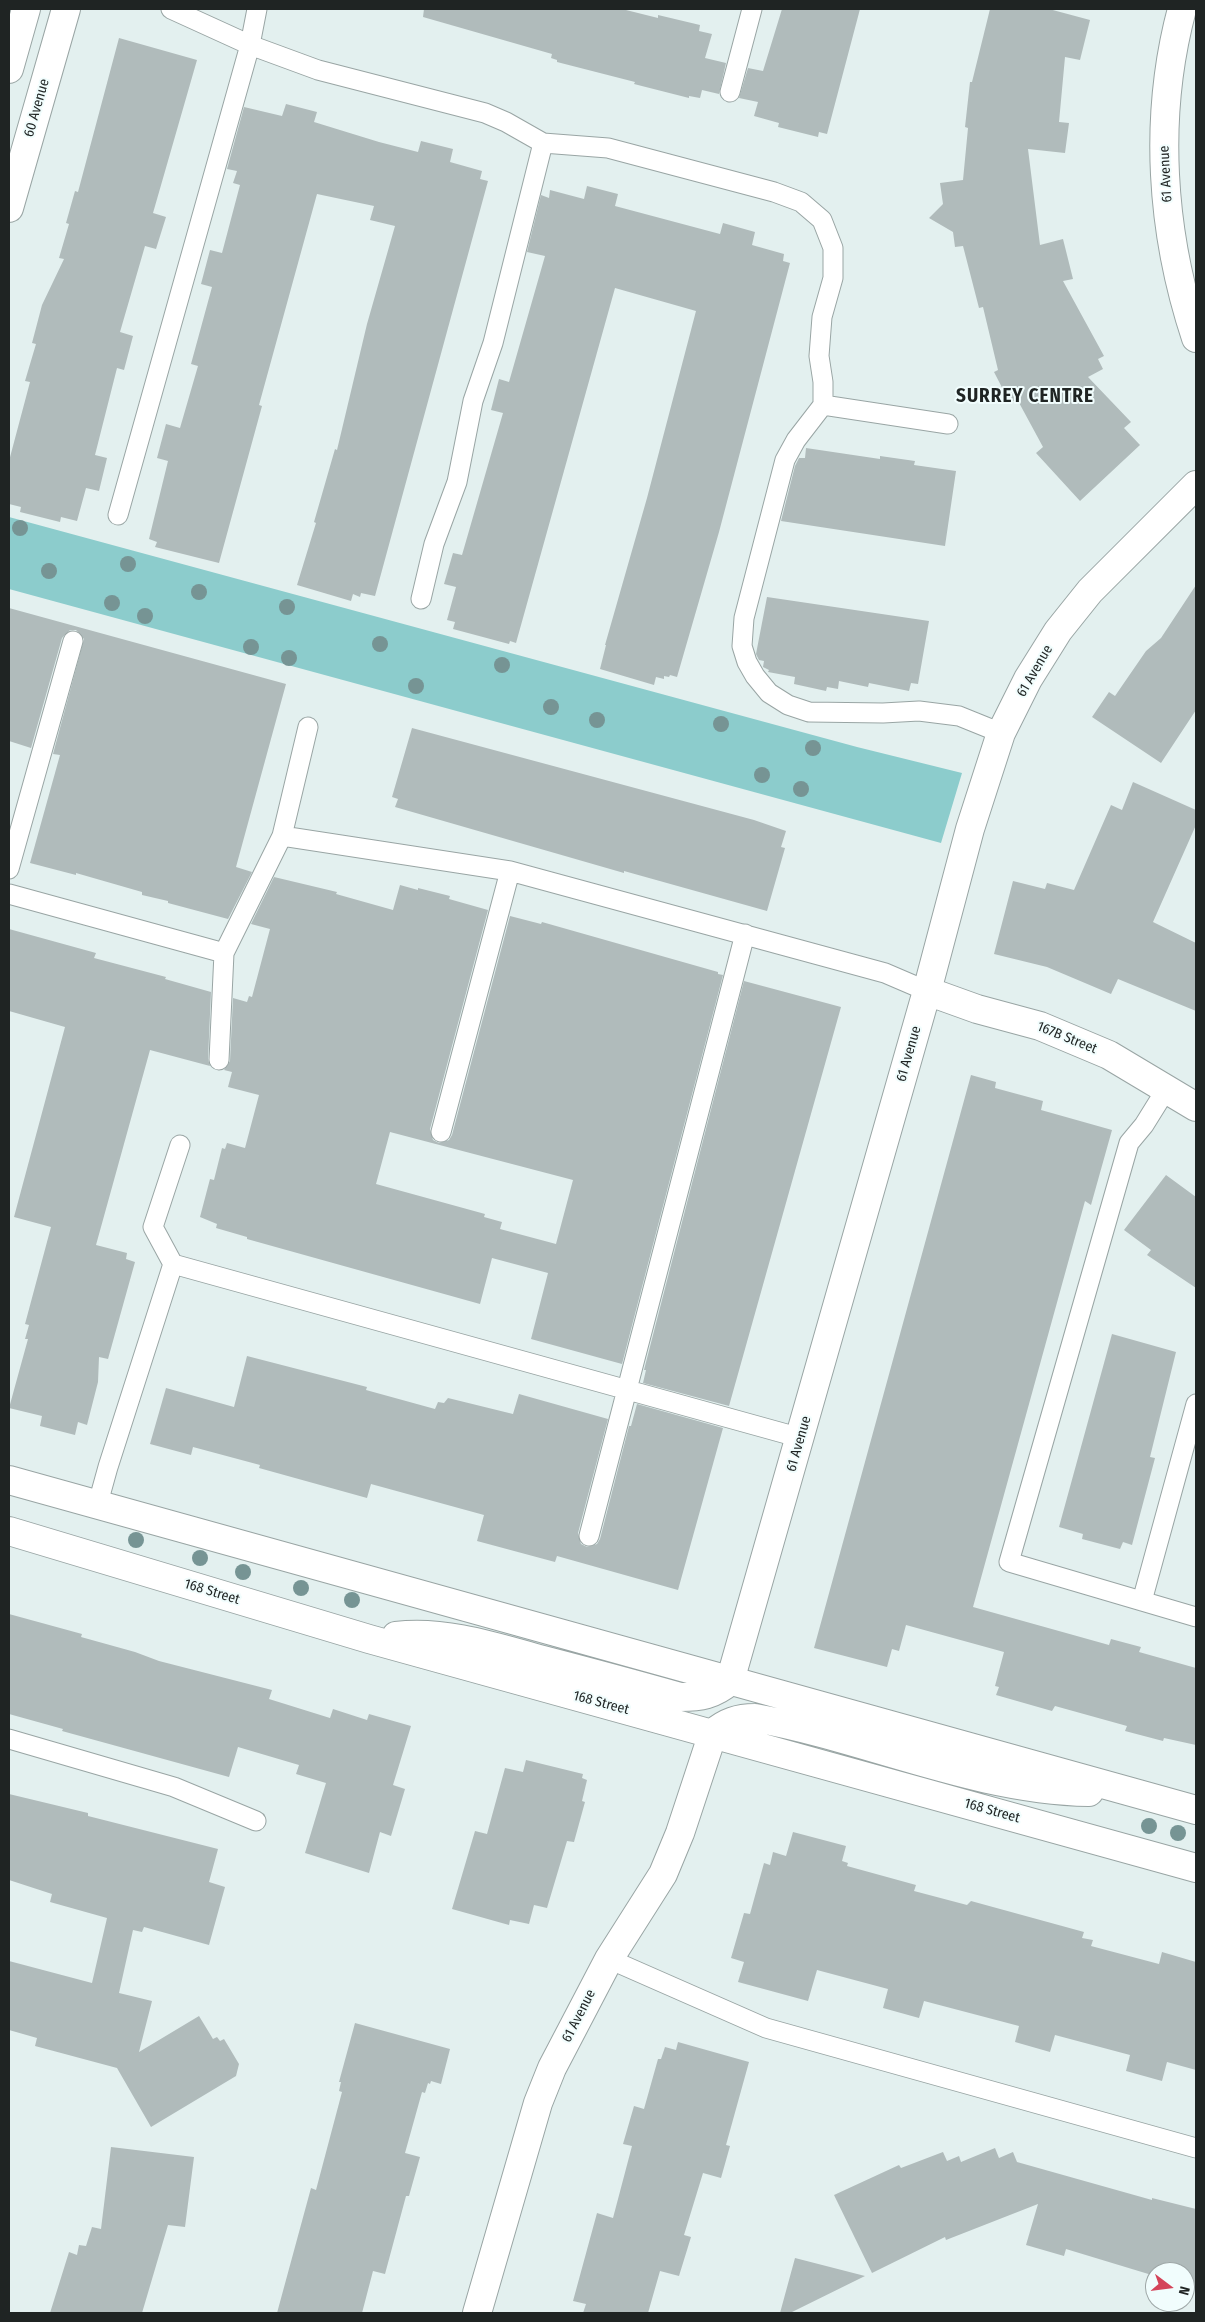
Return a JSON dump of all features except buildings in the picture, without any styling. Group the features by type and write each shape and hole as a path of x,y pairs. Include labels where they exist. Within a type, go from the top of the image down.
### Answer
{"main road":[{"path":"9,69 26,9"},
{"name":"60 Avenue","path":"9,208 66,9"},
{"name":"61 Avenue","path":"1182,9 1169,74 1164,132 1165,192 1173,249 1185,304 1196,338"},
{"name":"61 Avenue","path":"730,1681 928,990 970,829 1001,733 1028,679 1058,631 1090,591 1196,484"},
{"name":"167B Street","path":"928,990 977,1010 1040,1026 1109,1055 1196,1107"},
{"path":"9,1480 98,1503 1196,1810"},
{"name":"168 Street","path":"9,1531 369,1638 1196,1868"},
{"path":"369,1638 408,1634 452,1638 492,1646 680,1697 701,1697 720,1690 730,1681"},
{"path":"713,1734 725,1724 741,1718 755,1718 1014,1784 1049,1790 1088,1792 1123,1790"},
{"name":"61 Avenue","path":"477,2313 538,2103 552,2068 609,1959 663,1874 680,1833 713,1734"}],"lane":[{"path":"171,9 250,45 318,70 485,113 506,122 543,143 608,148 774,192 801,202 822,220 833,248 833,278 822,317 820,346 823,404 796,440 784,460 744,618 742,646 747,662 769,693 788,705 809,712 883,713 919,711 959,716 1001,733"},
{"path":"118,514 250,45 257,9"},
{"path":"730,92 752,9"},
{"path":"421,599 434,544 457,482 472,401 493,343 543,143"},
{"path":"823,404 948,424"},
{"path":"9,870 73,641"},
{"path":"218,1060 224,953 282,836 308,726"},
{"path":"282,836 510,871 885,973 928,990"},
{"path":"441,1132 510,871"},
{"path":"9,894 224,953"},
{"path":"589,1536 745,934"},
{"path":"1167,1088 1144,1125 1129,1143 1009,1562 1196,1617"},
{"path":"98,1503 173,1264 153,1227 180,1145"},
{"path":"173,1264 801,1438"},
{"path":"1142,1601 1196,1404"},
{"path":"9,1739 174,1787 256,1821"},
{"path":"609,1959 766,2028 1196,2148"}],"shaded area":[{"path":"9,517 857,747 962,773 941,843 9,589"}],"district":[{"name":"SURREY CENTRE","path":"1025,397"}]}
